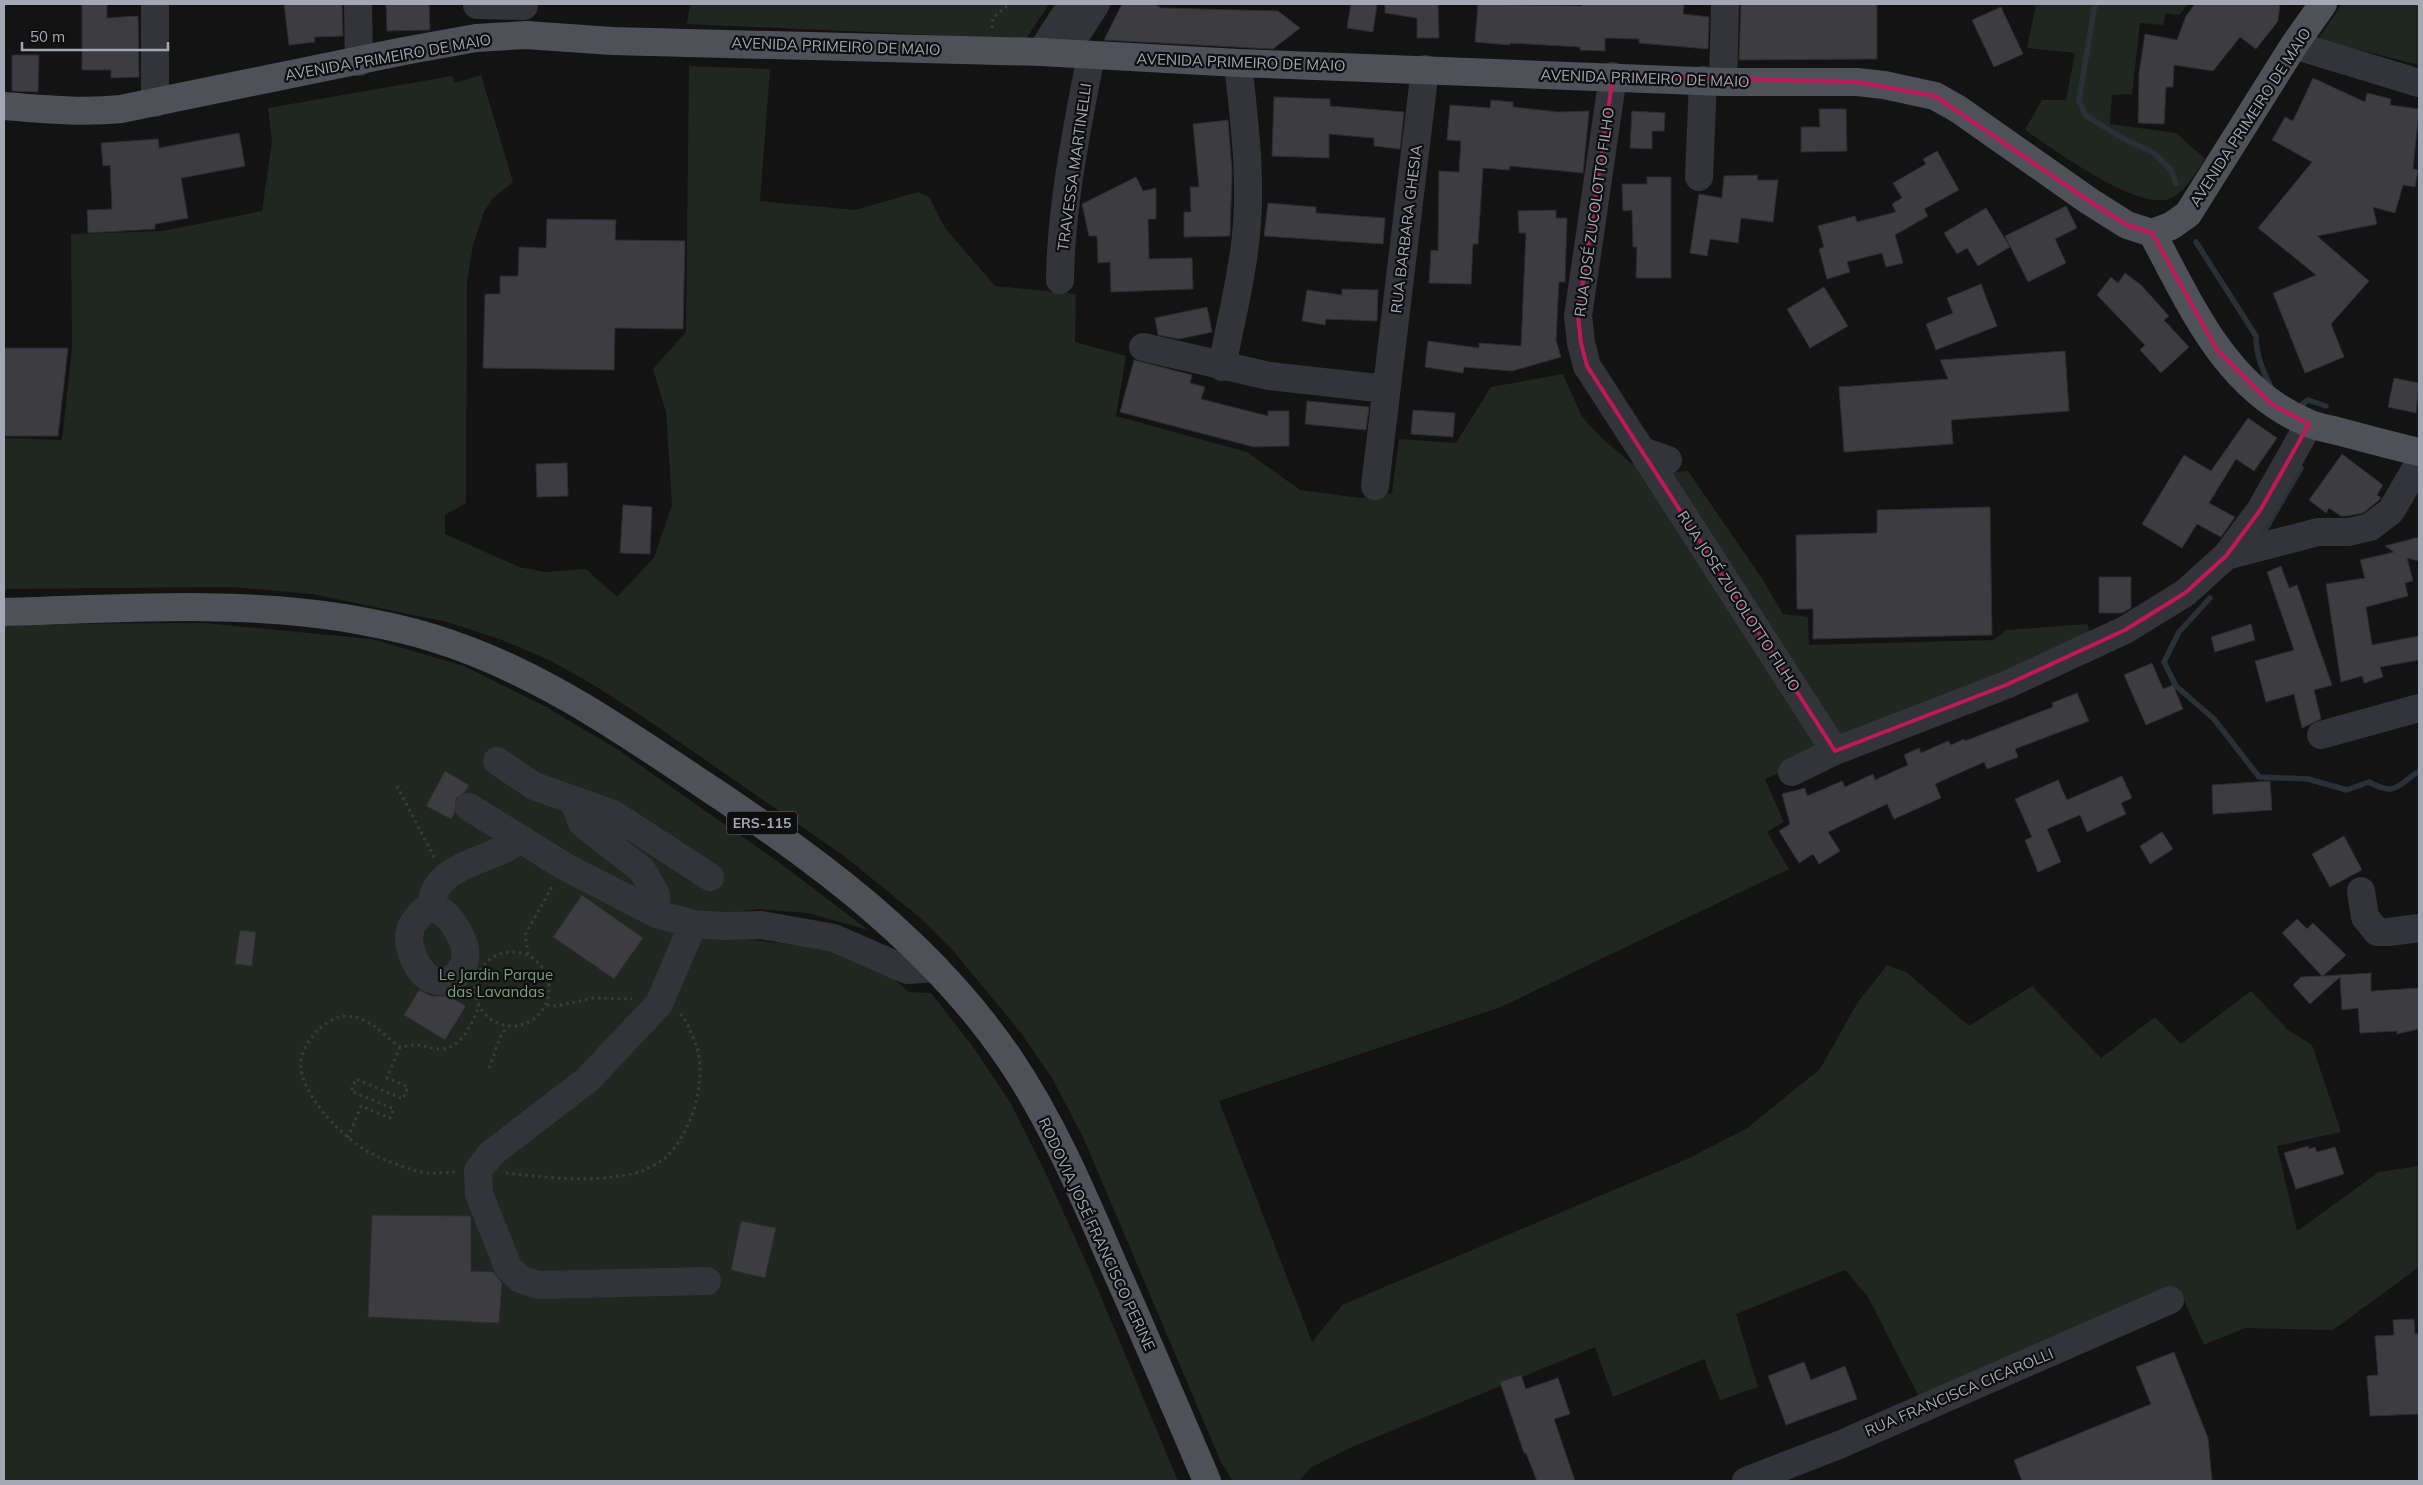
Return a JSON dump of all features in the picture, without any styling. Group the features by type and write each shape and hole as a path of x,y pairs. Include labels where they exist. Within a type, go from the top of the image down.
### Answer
{"main road":[{"name":"AVENIDA PRIMEIRO DE MAIO","path":"4,106 90,112 155,102 476,38 526,35 612,41 1052,52 1238,63 1713,81 1857,82 1884,85 1935,96 1958,109 2089,201 2127,225 2152,233 2171,226 2188,214 2294,45 2323,4"},
{"path":"2152,233 2198,318 2218,350 2246,381 2271,404 2309,424 2419,452"},
{"name":"RODOVIA JOSÉ FRANCISCO PERINE","path":"4,612 166,608 270,611 344,618 432,637 544,685 588,710 768,827 849,888 895,928 935,968 977,1015 1011,1061 1063,1151 1207,1481"}],"street":[{"path":"155,4 155,102"},
{"path":"358,4 359,62"},
{"path":"476,38 477,4 524,6"},
{"path":"1052,52 1072,4"},
{"path":"1052,52 1096,4"},
{"path":"1699,177 1725,4"},
{"path":"2294,45 2419,83"},
{"name":"TRAVESSA MARTINELLI","path":"1060,280 1060,235 1072,152 1091,55"},
{"path":"1222,367 1246,236 1248,210 1247,148 1238,63"},
{"name":"RUA BARBARA GHESIA","path":"1375,486 1425,70"},
{"name":"RUA JOSÉ ZUCOLOTTO FILHO","path":"1613,76 1578,316 1581,343 1587,366 1835,751"},
{"path":"1143,348 1222,367 1294,380 1386,389"},
{"path":"1792,772 1835,751 2006,685 2125,630 2185,593 2226,556 2262,509 2309,424"},
{"path":"1642,451 1668,460"},
{"path":"2226,556 2318,532 2349,532 2370,528 2391,511 2419,463"},
{"path":"2320,735 2419,708"},
{"path":"497,761 534,786 574,802 613,814 710,877"},
{"path":"574,802 582,823 642,870 656,894 657,914"},
{"path":"469,807 564,866 657,914 693,924 723,926 761,925 793,930 834,938 908,970 935,968"},
{"path":"431,905 432,894 449,873 473,862 498,854 520,839"},
{"path":"2362,891 2364,917 2377,932 2419,928"},
{"path":"693,924 659,1004 587,1080 492,1153 478,1170 479,1194 508,1267 520,1279 538,1286 707,1281"},
{"name":"RUA FRANCISCA CICAROLLI","path":"1746,1481 1839,1444 2170,1300"}],"path":[{"path":"989,51 993,18 1009,4"},
{"path":"397,786 438,866 449,873"},
{"path":"529,954 525,935 539,910"},
{"path":"518,951 529,954 546,970 550,982 547,1005 531,1022 519,1026 507,1026 496,1023 486,1016 479,1007 475,996 478,972 494,955 518,951"},
{"path":"547,1005 565,1004 594,998 630,999"},
{"path":"400,1047 378,1027 348,1016 326,1022 310,1038 301,1059 304,1081 330,1120 348,1138 374,1155 427,1173 478,1170 560,1179 587,1179 640,1172 664,1158 681,1137 693,1113 699,1087 696,1041 683,1016 659,1004"},
{"path":"400,1047 418,1044 431,1049 444,1049 456,1043 465,1033 479,1007"},
{"path":"489,1068 500,1038 507,1026"},
{"path":"348,1138 362,1106 390,1118 394,1109 351,1091 356,1079 403,1099 408,1087 387,1078 400,1047"}],"highlighted area":[{"path":"1613,76 1857,82 1935,96 2127,225 2152,233 2217,350 2271,404 2309,424 2261,509 2226,556 2185,593 2125,630 2006,685 1835,751 1587,366 1581,343 1578,316"}],"green space":[{"path":"690,4 1049,4 1026,39 687,24"},
{"path":"2036,4 2188,4 2179,15 2166,13 2163,25 2140,23 2132,94 2112,95 2110,124 2176,133 2205,159 2179,194 2160,200 2141,197 2120,189 2076,164 2025,130 2042,100 2066,100 2075,53 2027,48"},
{"path":"2342,4 2419,4 2419,65 2318,39"},
{"path":"689,66 770,69 760,201 855,210 918,192 929,197 945,228 995,286 1076,294 1075,342 1126,356 1116,416 1247,452 1300,490 1360,498 1392,493 1399,439 1456,443 1491,387 1563,374 1582,417 1606,442 1631,463 1658,473 1688,471 1763,580 1783,614 1808,617 1809,645 1994,640 2006,630 2088,624 2090,636 2022,671 1765,779 1784,822 1767,832 1789,869 1501,1007 1219,1101 1312,1342 1342,1305 1687,1159 1746,1129 1820,1069 1858,1002 1887,965 1906,972 1969,1026 2032,986 2101,1058 2155,1017 2181,1044 2251,991 2288,1030 2312,1045 2341,1132 2277,1146 2297,1231 2379,1172 2419,1166 2419,1267 2333,1330 2245,1328 2204,1345 2178,1287 1919,1397 1868,1297 1845,1270 1736,1314 1758,1387 1720,1400 1704,1359 1613,1397 1595,1347 1352,1447 1310,1468 1299,1481 1233,1481 1221,1462 1083,1137 1052,1078 1021,1033 951,948 917,915 844,856 597,687 549,660 502,640 447,622 312,594 230,587 4,589 4,438 62,440 72,348 71,234 163,231 262,211 272,141 268,108 452,76 455,83 481,75 513,182 493,198 484,212 473,245 467,282 466,503 445,515 445,534 519,567 545,572 586,569 617,597 654,558 672,505 666,412 653,369 686,332"},
{"name":"Le Jardin Parque das Lavandas","path":"204,623 372,639 464,666 546,707 617,749 784,866 868,930 808,913 757,909 727,914 736,938 831,949 886,972 909,992 931,993 974,1048 1010,1102 1046,1174 1091,1273 1178,1481 4,1481 4,624"}],"building":[{"path":"82,4 107,4 107,18 138,16 139,77 111,78 111,70 82,70"},
{"path":"284,4 342,4 343,36 314,37 315,42 289,45"},
{"path":"386,4 429,4 430,30 387,31"},
{"path":"1122,4 1155,4 1161,8 1278,11 1300,28 1273,49 1104,40"},
{"path":"1351,4 1377,4 1373,32 1347,28"},
{"path":"1385,4 1438,4 1439,38 1417,38 1417,18 1385,13"},
{"path":"1478,4 1582,6 1582,4 1684,4 1683,14 1709,17 1708,49 1639,43 1639,39 1605,38 1605,51 1580,50 1580,47 1475,42"},
{"path":"1741,4 1877,4 1877,59 1739,60"},
{"path":"2195,4 2280,4 2278,21 2256,49 2240,37 2213,71 2174,65 2173,87 2166,87 2164,124 2138,123 2139,73 2145,34 2177,40 2186,16"},
{"path":"2001,7 2023,54 1994,67 1972,20"},
{"path":"12,55 39,55 38,92 12,91"},
{"path":"2313,78 2365,102 2367,93 2391,99 2390,105 2419,109 2413,169 2418,170 2415,187 2403,185 2395,213 2373,207 2377,224 2317,236 2369,281 2331,324 2344,357 2305,373 2273,293 2316,275 2258,228 2312,162 2272,140 2285,117 2293,121"},
{"path":"1274,97 1330,99 1330,106 1404,112 1400,149 1374,146 1374,138 1329,134 1329,158 1272,156"},
{"path":"1491,100 1513,102 1513,107 1558,112 1589,111 1583,173 1510,166 1509,170 1483,168 1478,244 1473,244 1471,284 1429,283 1431,250 1438,251 1439,171 1459,172 1461,141 1447,140 1450,105 1490,108"},
{"path":"1819,109 1846,109 1847,151 1801,152 1801,127 1820,127"},
{"path":"1632,111 1665,113 1664,131 1652,131 1652,149 1630,148"},
{"path":"1228,120 1232,172 1230,236 1184,237 1184,212 1191,212 1190,187 1199,187 1193,124"},
{"path":"239,133 245,166 181,178 188,218 155,224 155,229 88,233 87,210 112,209 110,165 103,166 101,143 158,139 159,148"},
{"path":"1937,151 1959,190 1924,209 1928,216 1895,235 1903,263 1886,267 1882,253 1847,262 1850,272 1827,279 1819,249 1824,247 1818,226 1855,216 1857,222 1896,212 1892,204 1902,198 1893,183 1926,164 1923,159"},
{"path":"1758,175 1757,180 1778,180 1773,222 1741,218 1738,243 1710,239 1707,256 1690,253 1699,194 1722,198 1724,176"},
{"path":"1136,177 1143,191 1156,188 1156,219 1148,219 1149,259 1192,258 1193,289 1111,292 1110,262 1098,263 1097,236 1089,236 1082,204"},
{"path":"1647,177 1671,177 1671,278 1636,278 1637,247 1633,247 1632,210 1623,211 1622,184 1647,184"},
{"path":"1268,203 1316,207 1316,213 1385,218 1383,244 1264,236"},
{"path":"2066,206 2077,228 2055,239 2066,263 2028,282 2005,236"},
{"path":"1986,208 2010,247 1978,266 1967,248 1957,254 1944,233"},
{"path":"1556,210 1556,218 1567,218 1565,282 1559,282 1556,340 1561,357 1512,371 1464,367 1463,373 1425,367 1428,341 1479,348 1479,343 1521,346 1526,233 1519,233 1518,211"},
{"path":"547,219 616,220 615,240 685,241 683,329 615,328 614,370 483,368 485,294 500,294 500,276 518,276 519,247 546,248"},
{"path":"2125,273 2141,285 2169,316 2164,320 2189,347 2161,373 2140,350 2145,345 2097,295 2111,277 2118,283"},
{"path":"1981,284 1997,326 1936,350 1926,324 1953,313 1947,298"},
{"path":"1824,287 1848,326 1810,348 1787,309"},
{"path":"1342,289 1378,290 1377,321 1326,319 1325,325 1302,321 1307,290 1342,295"},
{"path":"1207,307 1212,332 1179,339 1158,335 1155,318"},
{"path":"4,348 68,348 58,436 4,436"},
{"path":"2065,351 2069,411 1951,420 1953,444 1844,452 1839,387 1948,379 1940,360"},
{"path":"1134,360 1192,375 1190,383 1205,387 1201,399 1268,416 1268,411 1289,411 1289,446 1254,447 1120,412"},
{"path":"2394,378 2419,383 2416,413 2388,407"},
{"path":"1307,401 1369,407 1366,430 1305,424"},
{"path":"1413,410 1455,413 1453,437 1411,434"},
{"path":"2248,418 2277,438 2254,471 2236,459 2209,503 2235,517 2221,537 2197,524 2182,548 2142,524 2184,455 2211,471"},
{"path":"2342,454 2383,485 2377,495 2381,498 2363,513 2341,516 2329,508 2326,513 2309,500"},
{"path":"567,463 568,496 537,497 536,464"},
{"path":"623,505 652,507 650,554 620,553"},
{"path":"1990,507 1992,635 1813,639 1813,609 1797,609 1796,535 1877,533 1877,510"},
{"path":"2419,537 2419,561 2407,558 2413,581 2405,583 2408,596 2366,607 2372,645 2419,636 2419,660 2380,667 2383,677 2364,683 2362,676 2341,682 2326,584 2365,578 2360,560 2394,552 2385,546"},
{"path":"2281,566 2289,588 2297,585 2332,685 2314,690 2321,719 2302,728 2294,694 2266,702 2255,661 2294,650 2267,572"},
{"path":"2099,577 2131,577 2131,608 2122,613 2099,613"},
{"path":"2251,624 2255,640 2215,652 2211,637"},
{"path":"2152,663 2163,689 2173,685 2183,709 2146,725 2124,675"},
{"path":"2077,693 2089,721 2015,749 2018,757 1987,769 1984,762 1935,784 1941,798 1894,819 1887,804 1828,832 1840,851 1819,864 1813,854 1799,863 1779,831 1790,824 1782,794 1805,788 1807,796 1842,781 1845,787 1873,774 1875,780 1908,765 1904,755 1919,748 1921,753 1948,741 1951,745 1964,739 1965,741 2053,707 2052,703"},
{"path":"445,771 469,785 465,792 456,799 455,813 451,819 426,806"},
{"path":"2122,776 2132,798 2121,803 2126,814 2087,832 2080,815 2047,829 2061,862 2038,872 2025,840 2032,837 2015,799 2058,780 2067,800"},
{"path":"2270,781 2272,810 2213,814 2212,785"},
{"path":"2162,832 2173,849 2150,864 2140,846"},
{"path":"2344,836 2362,870 2330,887 2312,854"},
{"path":"582,895 643,938 614,979 553,937"},
{"path":"2297,919 2307,929 2313,923 2346,955 2323,976 2371,973 2371,991 2419,988 2419,1029 2397,1034 2397,1031 2360,1033 2358,1008 2342,1010 2340,977 2310,1004 2293,985 2301,977 2322,976 2282,933"},
{"path":"240,930 256,932 252,966 235,964"},
{"path":"419,990 432,996 449,996 466,1006 445,1040 404,1015"},
{"path":"2308,1146 2309,1149 2315,1147 2317,1152 2335,1147 2344,1174 2296,1189 2284,1153"},
{"path":"372,1215 471,1216 471,1271 493,1272 502,1283 499,1323 368,1317"},
{"path":"741,1221 776,1228 765,1278 731,1270"},
{"path":"2414,1319 2415,1334 2419,1333 2419,1414 2370,1416 2367,1376 2378,1375 2375,1336 2394,1335 2393,1320"},
{"path":"2174,1352 2208,1438 2212,1481 2022,1481 2014,1460 2151,1404 2136,1367"},
{"path":"1804,1362 1811,1380 1845,1366 1857,1399 1786,1425 1768,1376"},
{"path":"1521,1375 1526,1389 1558,1378 1570,1414 1554,1419 1575,1481 1537,1481 1526,1453 1524,1453 1500,1382"}],"waterway":[{"path":"2095,4 2079,100 2085,115 2122,138 2154,153 2171,170 2176,184"},
{"path":"2196,242 2256,336 2257,350 2272,389"},
{"path":"2297,408 2308,400 2326,406"},
{"path":"2261,537 2301,468"},
{"path":"2210,598 2179,632 2164,662 2176,686 2214,719 2259,777 2308,779 2347,790 2369,782 2385,789 2391,789 2401,785 2419,771"}]}
